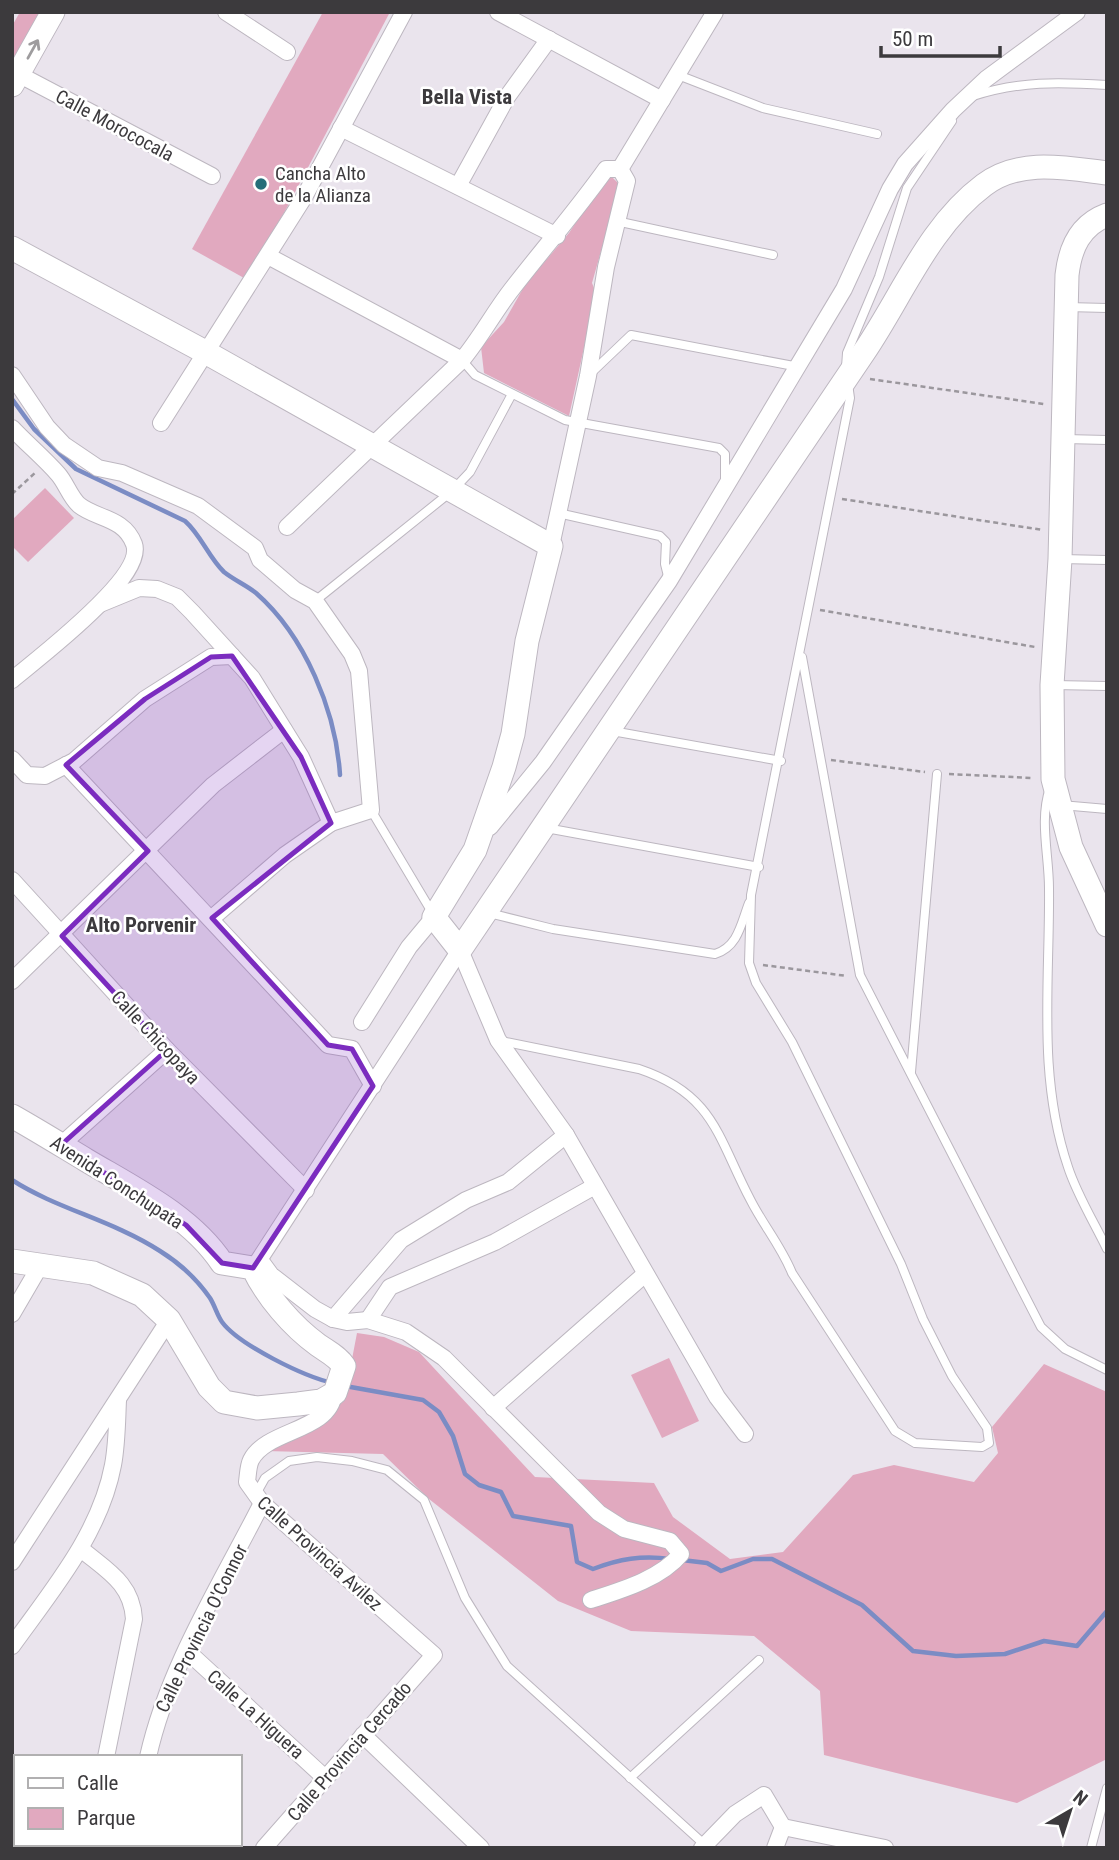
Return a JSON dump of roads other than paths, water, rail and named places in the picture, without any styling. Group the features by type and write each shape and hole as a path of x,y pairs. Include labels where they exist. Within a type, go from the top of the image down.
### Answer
{"street":[{"path":"15,80 53,12"},
{"path":"226,12 287,52"},
{"path":"161,423 268,256 404,12"},
{"path":"498,12 662,100"},
{"path":"620,169 715,12"},
{"path":"362,1022 409,947 434,917 503,808 542,762 669,581 844,289 890,189 905,164 953,110 986,79 1077,12"},
{"path":"458,187 507,97 549,39"},
{"name":"Calle Morococala","path":"15,80 212,176"},
{"path":"341,128 557,236"},
{"path":"12,1261 93,1273 142,1296 169,1320 209,1387 224,1402 257,1408 321,1401 334,1393 344,1366 339,1358 317,1345 283,1311 261,1284 256,1264 460,950 863,354 948,217 976,191 999,175 1020,169 1064,167 1107,173"},
{"path":"287,527 462,360 484,334 510,291 557,236 606,169 620,169"},
{"path":"475,850 513,733 527,641 589,376 616,221 627,181 620,169"},
{"path":"1107,215 1086,228 1069,257 1064,307 1060,558 1052,685 1053,779 1058,804 1071,847 1107,925"},
{"path":"12,248 206,353 551,547"},
{"path":"268,256 462,360"},
{"path":"12,375 47,427 64,445 97,468 122,474 198,506 254,548 260,560 295,590 315,601 352,654 359,671 371,810 331,823 285,855 212,918"},
{"path":"12,428 58,474 78,504 106,515 124,530 134,545 135,559 128,573 100,604 12,680"},
{"path":"100,604 139,588 157,589 177,597 252,678 301,757 331,823"},
{"path":"12,759 27,775 45,776 66,765 145,699 211,657 232,656"},
{"path":"12,981 62,936 214,785 284,730"},
{"path":"66,765 328,1045 352,1049 373,1086"},
{"name":"Calle Chicopaya","path":"12,880 167,1050 306,1190"},
{"path":"434,917 460,950 498,1040 566,1135 644,1275 717,1397 745,1434"},
{"path":"61,1145 167,1050"},
{"name":"Avenida Conchupata","path":"12,1116 152,1200 186,1225 213,1250 222,1263 256,1264"},
{"path":"333,1319 401,1240 466,1200 508,1182 566,1135"},
{"path":"368,1320 390,1287 495,1242 595,1186"},
{"path":"256,1264 315,1310 333,1319 347,1322 368,1320 406,1332 444,1358 559,1476 583,1494 610,1523 670,1541 680,1548 681,1554 663,1570 629,1587 592,1600"},
{"path":"12,1314 40,1266"},
{"path":"493,1408 644,1275"},
{"path":"14,1554 169,1320"},
{"name":"Calle Provincia Avilez","path":"334,1393 333,1404 324,1414 262,1447 251,1461 247,1482 259,1499 434,1655"},
{"path":"12,1646 81,1549 106,1490 113,1465 118,1397"},
{"name":"Calle Provincia O'Connor","path":"148,1755 155,1724 259,1499"},
{"path":"81,1549 125,1586 133,1600 134,1619 106,1755"},
{"name":"Calle La Higuera","path":"187,1651 324,1777"},
{"name":"Calle Provincia Cercado","path":"264,1848 434,1655"},
{"path":"363,1735 481,1848"},
{"path":"704,1847 735,1814 764,1796 783,1827 885,1848"},
{"path":"775,1848 783,1827"}],"lane":[{"path":"678,75 764,108 877,134"},
{"path":"486,912 553,929 715,954 726,951 735,941 759,867 810,608 829,497 850,398 846,376 847,354 879,277 906,188 967,98 1016,84 1107,85"},
{"path":"616,221 774,255"},
{"path":"1064,307 1107,308"},
{"path":"589,376 631,334 799,367"},
{"path":"462,360 475,375 565,420 577,420 719,448 725,454 725,491"},
{"path":"315,601 452,491 470,472 512,394"},
{"path":"1062,438 1107,440"},
{"path":"558,513 660,536 666,542 665,564 669,581"},
{"path":"1060,558 1107,560"},
{"path":"801,650 860,975 1041,1327 1065,1349 1107,1370"},
{"path":"1052,685 1107,686"},
{"path":"609,731 780,761"},
{"path":"911,1072 937,774"},
{"path":"1053,779 1045,816 1049,888 1045,1010 1047,1053 1058,1131 1068,1169 1107,1249"},
{"path":"1058,804 1107,808"},
{"path":"371,810 434,917"},
{"path":"543,828 759,867"},
{"path":"498,1040 639,1069 653,1074 696,1102 712,1120 751,1200 782,1249 792,1273 895,1431 915,1443 982,1447 989,1443 987,1428 952,1376 923,1319 895,1251 792,1042 756,983 749,963 751,895"},
{"path":"259,1499 265,1478 289,1461 317,1457 387,1470 424,1500 465,1598 507,1666 704,1847"},
{"path":"630,1778 759,1660"},
{"path":"1091,1848 1107,1788"}],"waterway":[{"path":"12,399 34,429 76,469 185,521 224,572 256,593 274,611 303,653 315,676 332,726 340,775"},
{"path":"12,1180 47,1199 142,1240 160,1251 194,1278 210,1298 222,1322 231,1331 257,1350 290,1367 333,1383"},
{"path":"345,1386 423,1400 439,1412 453,1436 465,1474 479,1485 501,1492 513,1516 571,1526 577,1562 593,1569 631,1559 670,1559"},
{"path":"682,1560 707,1563 721,1571 753,1559 772,1559 862,1605 913,1651 956,1656 1005,1654 1044,1641 1077,1646 1107,1611"}],"place":[{"name":"Cancha Alto de la Alianza","path":"261,184"}],"district":[{"name":"Bella Vista","path":"467,97"},
{"name":"Alto Porvenir","path":"141,925"}]}
